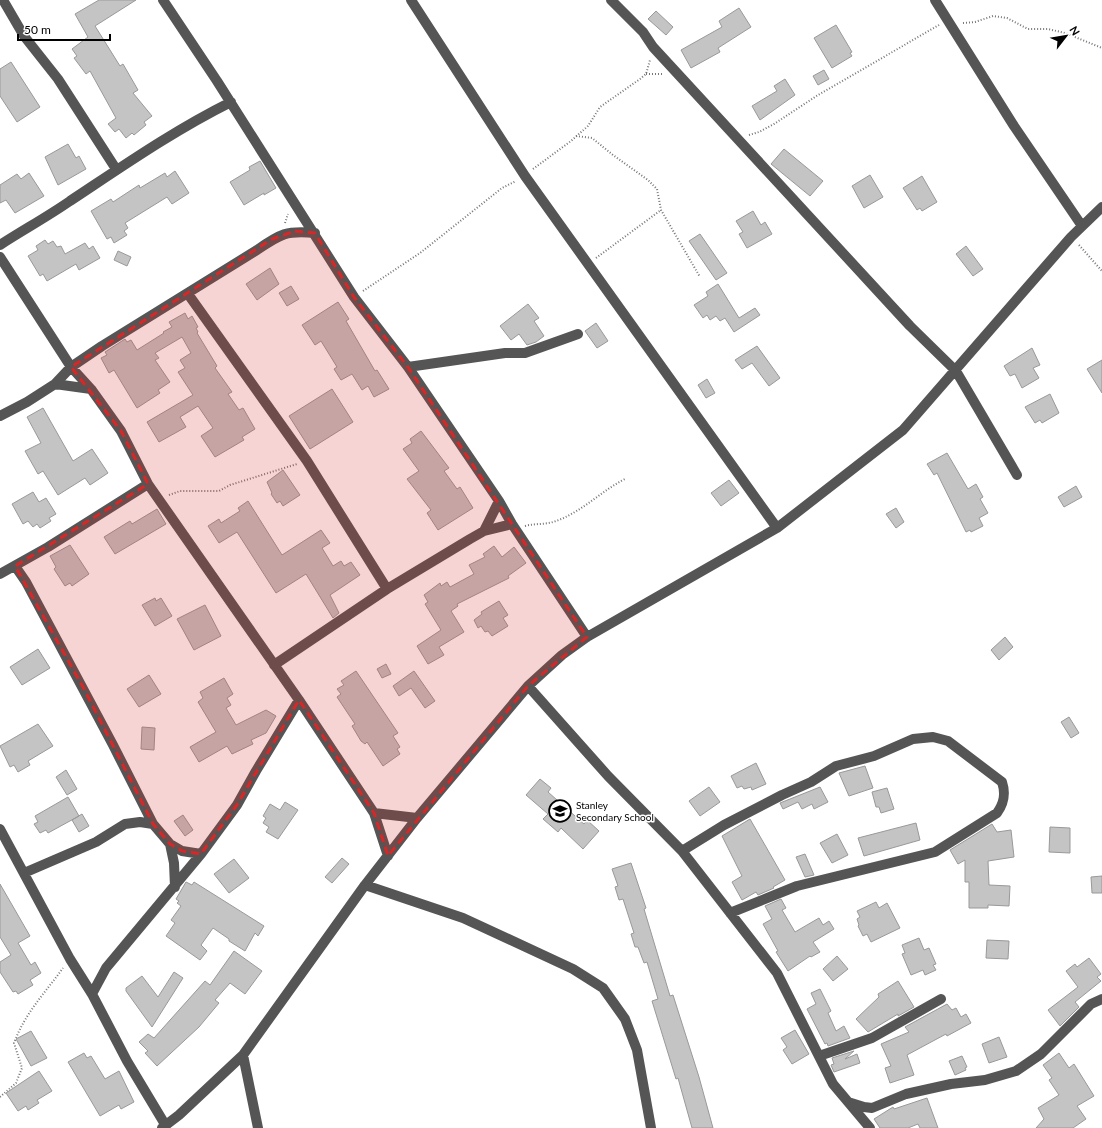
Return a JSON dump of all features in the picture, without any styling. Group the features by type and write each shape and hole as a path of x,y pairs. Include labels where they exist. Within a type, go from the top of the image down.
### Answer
{"street":[{"path":"3,0 24,36 62,85 116,169"},
{"path":"163,0 231,102 354,297 408,367 499,500 513,526 588,637"},
{"path":"410,0 526,176 777,528"},
{"path":"611,0 643,32 653,47 910,326 956,371 1016,475"},
{"path":"935,0 1014,126 1082,226"},
{"path":"0,245 69,202 116,169 183,127 231,102"},
{"path":"0,829 70,959 92,994 164,1127 243,1055 365,885 417,818 528,686 562,655 588,637 777,528 903,430 956,371 1071,237 1102,207"},
{"path":"0,416 27,402 55,384 71,367 280,235 295,231 315,233"},
{"path":"0,257 71,367 91,389 121,431 148,484 299,700 374,813 388,856"},
{"path":"188,294 307,461 387,589"},
{"path":"408,367 505,353 525,353 578,334"},
{"path":"55,384 91,389"},
{"path":"0,574 48,547 148,484"},
{"path":"484,531 499,500"},
{"path":"274,665 387,589 484,531 513,526"},
{"path":"14,566 26,582 84,689 153,824 170,844 182,851 201,854"},
{"path":"528,686 608,776 682,851 730,913 777,974 833,1084 870,1128"},
{"path":"92,994 106,968 175,887 237,805 299,700"},
{"path":"682,851 724,826 782,795 811,782 836,766 874,756 913,739 933,737 948,741 1002,782 1005,791 1003,804 997,814 935,852 797,886 730,913"},
{"path":"374,813 417,818"},
{"path":"24,873 96,842 125,824 140,822 153,824"},
{"path":"170,844 174,863 175,887"},
{"path":"365,885 464,918 574,968 604,988 625,1019 637,1050 651,1128"},
{"path":"819,1056 872,1038 941,999"},
{"path":"848,1102 872,1108 906,1094 951,1084 985,1080 1016,1071 1041,1054 1091,1004 1102,999"},
{"path":"243,1055 258,1128"},
{"path":"649,1117 659,1128"}],"path":[{"path":"731,131 745,136 759,132 934,27 950,22 966,23 993,16 1007,18 1028,29 1065,33 1102,48"},
{"path":"354,297 420,253 502,188 526,176 536,166 588,126 600,107 619,95 646,74 653,47"},
{"path":"576,136 592,138 648,180 657,189 661,210 700,277"},
{"path":"280,235 293,199"},
{"path":"589,264 661,210"},
{"path":"1071,237 1102,271"},
{"path":"158,498 180,491 219,491 230,485 307,461"},
{"path":"513,526 556,521 592,502 625,480"},
{"path":"0,1097 16,1083 22,1068 14,1043 19,1030 36,1002 70,959"}],"highlighted area":[{"path":"295,231 315,233 354,297 408,367 587,637 528,686 388,856 374,813 299,700 237,805 201,854 182,851 170,844 153,824 84,689 15,566 148,484 121,431 71,367 272,239"}],"building":[{"path":"99,0 136,0 95,26 120,66 123,64 138,90 133,93 152,116 144,122 146,125 134,135 132,133 126,138 119,129 115,132 108,124 116,118 90,71 86,74 74,58 77,56 72,49 88,37 75,14"},
{"path":"739,8 751,27 718,48 720,52 691,68 681,50 722,27 719,21"},
{"path":"656,11 673,27 666,35 648,19"},
{"path":"836,25 852,52 850,53 852,56 832,68 814,38"},
{"path":"11,62 40,107 17,122 0,96 0,69"},
{"path":"824,70 829,79 818,85 813,76"},
{"path":"785,79 795,95 760,120 752,106 777,91 774,86"},
{"path":"68,144 76,158 79,156 86,169 58,185 45,157"},
{"path":"784,149 823,181 810,196 771,164"},
{"path":"260,161 276,188 264,195 264,193 244,205 230,182 250,170 249,167"},
{"path":"175,171 189,193 172,204 167,197 125,223 128,228 124,231 127,235 114,243 111,237 107,239 91,211 111,199 113,202 139,185 140,188 165,173 167,177"},
{"path":"29,173 44,196 15,213 6,200 0,203 0,185 17,174 21,179"},
{"path":"870,175 883,197 864,208 852,186"},
{"path":"922,176 937,202 922,211 920,208 917,210 903,188"},
{"path":"753,211 761,225 765,222 772,234 747,248 739,234 743,232 736,221"},
{"path":"700,234 727,273 716,280 689,241"},
{"path":"45,240 48,244 53,241 57,247 61,246 65,254 85,243 89,249 93,246 100,258 79,270 76,264 47,281 43,274 40,276 28,256 38,250 36,246"},
{"path":"966,246 983,269 973,276 956,254"},
{"path":"118,251 131,257 127,266 114,260"},
{"path":"270,268 279,284 257,300 246,284"},
{"path":"718,284 739,318 755,308 760,315 734,332 725,318 720,321 716,316 710,320 707,315 703,318 694,305 708,296 706,292"},
{"path":"291,286 299,299 287,306 279,293"},
{"path":"338,302 349,319 346,321 375,371 377,370 389,389 374,397 368,386 362,390 352,374 341,380 334,369 337,367 321,341 315,345 302,325"},
{"path":"528,304 539,318 534,321 544,336 536,342 527,345 519,334 511,340 500,326"},
{"path":"185,313 188,319 192,316 198,327 196,328 197,333 217,366 215,368 232,392 228,394 239,410 243,408 255,429 242,437 244,440 215,457 201,436 213,428 198,406 180,417 186,427 159,442 147,422 193,395 178,372 185,368 180,360 191,353 182,337 155,353 159,358 155,360 170,382 158,390 160,393 137,408 114,370 109,373 101,358 107,355 105,352 125,339 127,342 131,340 137,350 172,327 169,322"},
{"path":"596,323 608,341 597,348 585,331"},
{"path":"757,346 780,378 769,386 752,363 742,369 735,360"},
{"path":"1032,348 1040,365 1033,368 1039,378 1022,388 1015,374 1010,376 1004,366"},
{"path":"1102,360 1102,393 1087,369"},
{"path":"707,379 715,393 706,398 698,385"},
{"path":"332,389 353,422 310,449 289,416"},
{"path":"1050,394 1059,413 1042,423 1040,420 1035,423 1025,407"},
{"path":"43,408 73,461 92,449 108,473 90,485 85,478 58,495 43,471 38,474 25,451 41,443 27,417"},
{"path":"421,431 449,468 444,471 457,489 460,487 473,508 438,530 427,513 431,510 407,479 419,471 403,449 412,443 410,439"},
{"path":"947,453 968,489 976,484 983,497 980,499 988,513 979,518 983,526 971,532 970,530 966,532 937,473 934,475 927,464"},
{"path":"283,470 300,495 283,506 280,501 277,503 271,494 272,493 267,482"},
{"path":"729,480 739,493 721,506 711,493"},
{"path":"1076,486 1082,497 1064,507 1058,497"},
{"path":"33,492 39,502 46,498 56,514 49,518 51,521 40,528 37,524 33,527 28,521 23,524 12,504"},
{"path":"248,501 282,555 321,530 330,543 322,548 333,566 341,561 344,566 351,562 360,575 330,595 339,613 333,618 306,574 276,593 237,532 219,543 208,526 219,519 221,523 240,511 238,508"},
{"path":"896,508 904,522 896,528 886,514"},
{"path":"157,509 166,524 115,554 104,537 130,521 132,524"},
{"path":"70,545 89,574 72,586 70,583 65,586 54,569 56,567 50,556"},
{"path":"494,546 502,557 514,547 526,563 508,576 509,578 457,604 458,606 451,611 464,632 439,647 444,655 428,664 417,646 441,630 425,604 428,602 424,595 440,583 441,586 447,582 450,587 474,574 469,565 485,557 483,554"},
{"path":"155,598 156,601 161,598 172,616 155,626 142,605"},
{"path":"499,601 508,615 503,618 508,626 492,636 488,631 485,632 481,626 478,628 474,620 482,614 481,612"},
{"path":"205,605 221,636 194,650 177,619"},
{"path":"1005,637 1013,647 999,660 991,650"},
{"path":"38,649 50,668 22,685 10,667"},
{"path":"386,664 391,674 382,678 377,669"},
{"path":"356,671 398,733 393,736 400,747 397,749 400,754 383,766 367,742 365,744 361,741 352,726 355,724 337,697 341,694 337,689 344,685 341,681"},
{"path":"414,671 435,701 425,708 411,688 399,696 393,686"},
{"path":"149,675 161,694 139,707 127,689"},
{"path":"224,678 233,694 227,698 231,705 226,708 236,725 266,710 276,716 266,733 251,740 253,744 232,754 227,746 199,762 190,747 216,732 198,702 203,698 200,692"},
{"path":"1069,717 1079,733 1071,738 1061,722"},
{"path":"38,724 53,746 28,761 30,765 18,772 14,765 10,767 0,746"},
{"path":"142,727 155,728 154,750 141,749"},
{"path":"756,763 766,784 752,790 751,787 744,789 742,786 737,788 731,776"},
{"path":"865,766 873,788 849,796 839,773"},
{"path":"66,770 77,789 67,795 56,777"},
{"path":"540,779 551,788 548,792 584,824 587,820 599,831 583,849 561,828 558,832 543,819 548,814 526,795"},
{"path":"709,787 720,802 700,816 689,801"},
{"path":"820,787 828,802 814,809 812,804 802,809 798,802 783,809 780,803"},
{"path":"887,788 894,809 881,813 879,807 876,807 872,792"},
{"path":"68,797 79,816 48,833 46,830 40,833 34,824 38,822 35,816"},
{"path":"285,802 298,810 278,839 266,832 269,827 263,823 266,818 263,816 270,804 280,810"},
{"path":"82,814 89,826 79,832 72,820"},
{"path":"183,815 193,830 185,836 174,821"},
{"path":"750,819 785,880 773,887 774,888 758,895 756,892 742,900 732,882 742,876 722,836"},
{"path":"916,823 920,840 864,856 858,838"},
{"path":"992,824 997,832 1011,830 1014,857 988,861 989,885 1010,886 1009,906 988,905 988,908 969,908 969,882 965,882 965,860 958,864 950,850"},
{"path":"1050,827 1070,828 1070,853 1049,852"},
{"path":"837,834 848,855 832,863 820,843"},
{"path":"805,854 814,875 805,877 796,857"},
{"path":"342,858 349,864 332,883 325,877"},
{"path":"234,859 249,878 229,893 214,874"},
{"path":"631,863 646,908 644,909 670,996 673,995 699,1077 713,1128 692,1128 678,1078 676,1079 652,1001 658,999 647,962 644,963 638,947 635,947 631,934 634,933 623,899 619,900 615,887 618,886 612,869"},
{"path":"1102,876 1102,893 1092,893 1091,877"},
{"path":"186,882 192,885 194,882 264,926 258,936 255,933 245,951 229,941 229,939 213,928 201,945 207,951 200,960 166,936 175,923 171,920 181,906 177,903 179,901 176,899"},
{"path":"0,884 30,936 18,943 31,965 35,962 41,973 30,980 33,985 18,994 16,991 13,992 0,972 0,962 11,955 0,937"},
{"path":"781,899 786,908 782,910 795,932 819,918 823,925 829,921 834,929 813,942 820,952 811,957 810,956 788,971 776,952 778,951 763,924 772,919 765,906"},
{"path":"876,902 879,908 887,903 900,928 871,942 867,934 863,936 858,926 857,919 860,917 857,911"},
{"path":"919,938 924,950 929,948 936,964 933,965 936,970 925,975 923,970 911,975 902,954 905,953 902,945"},
{"path":"987,940 1009,941 1008,959 986,958"},
{"path":"234,951 262,971 245,994 230,983 215,1000 219,1003 199,1027 157,1066 145,1053 148,1051 139,1042 148,1034 154,1038 205,981 210,985"},
{"path":"837,956 848,969 833,981 823,969"},
{"path":"1089,958 1101,974 1097,977 1101,981 1075,1002 1079,1007 1060,1026 1048,1010 1078,987 1066,971 1075,964 1077,967"},
{"path":"174,972 183,978 152,1027 126,991 126,988 142,976 158,997"},
{"path":"898,981 914,1007 898,1016 898,1014 868,1032 856,1019 879,997 878,994"},
{"path":"820,989 831,1011 828,1013 836,1031 844,1026 850,1038 828,1046 827,1043 825,1044 807,1009 816,1004 811,993"},
{"path":"947,1004 952,1010 956,1008 961,1017 966,1014 971,1023 947,1036 946,1034 907,1055 914,1075 890,1083 885,1068 891,1066 881,1044 909,1032 905,1027"},
{"path":"795,1030 809,1054 792,1064 783,1050 787,1047 781,1038"},
{"path":"31,1031 47,1058 31,1066 16,1039"},
{"path":"999,1037 1007,1057 989,1063 982,1044"},
{"path":"854,1051 845,1059 857,1054 860,1063 834,1072 831,1065 834,1064 832,1058"},
{"path":"84,1053 87,1058 91,1056 105,1079 119,1071 134,1102 121,1109 119,1105 100,1116 68,1062"},
{"path":"1059,1053 1069,1068 1074,1064 1094,1096 1077,1106 1086,1119 1073,1128 1036,1128 1044,1119 1038,1108 1059,1095 1049,1080 1052,1078 1043,1065"},
{"path":"962,1056 967,1067 965,1068 966,1070 955,1075 949,1061"},
{"path":"39,1071 52,1091 37,1100 39,1103 28,1110 26,1106 18,1111 6,1093"},
{"path":"927,1098 938,1128 920,1128 918,1124 908,1128 880,1128 874,1119 893,1107 894,1109"}],"place":[{"name":"Stanley Secondary School","path":"560,811"}]}
